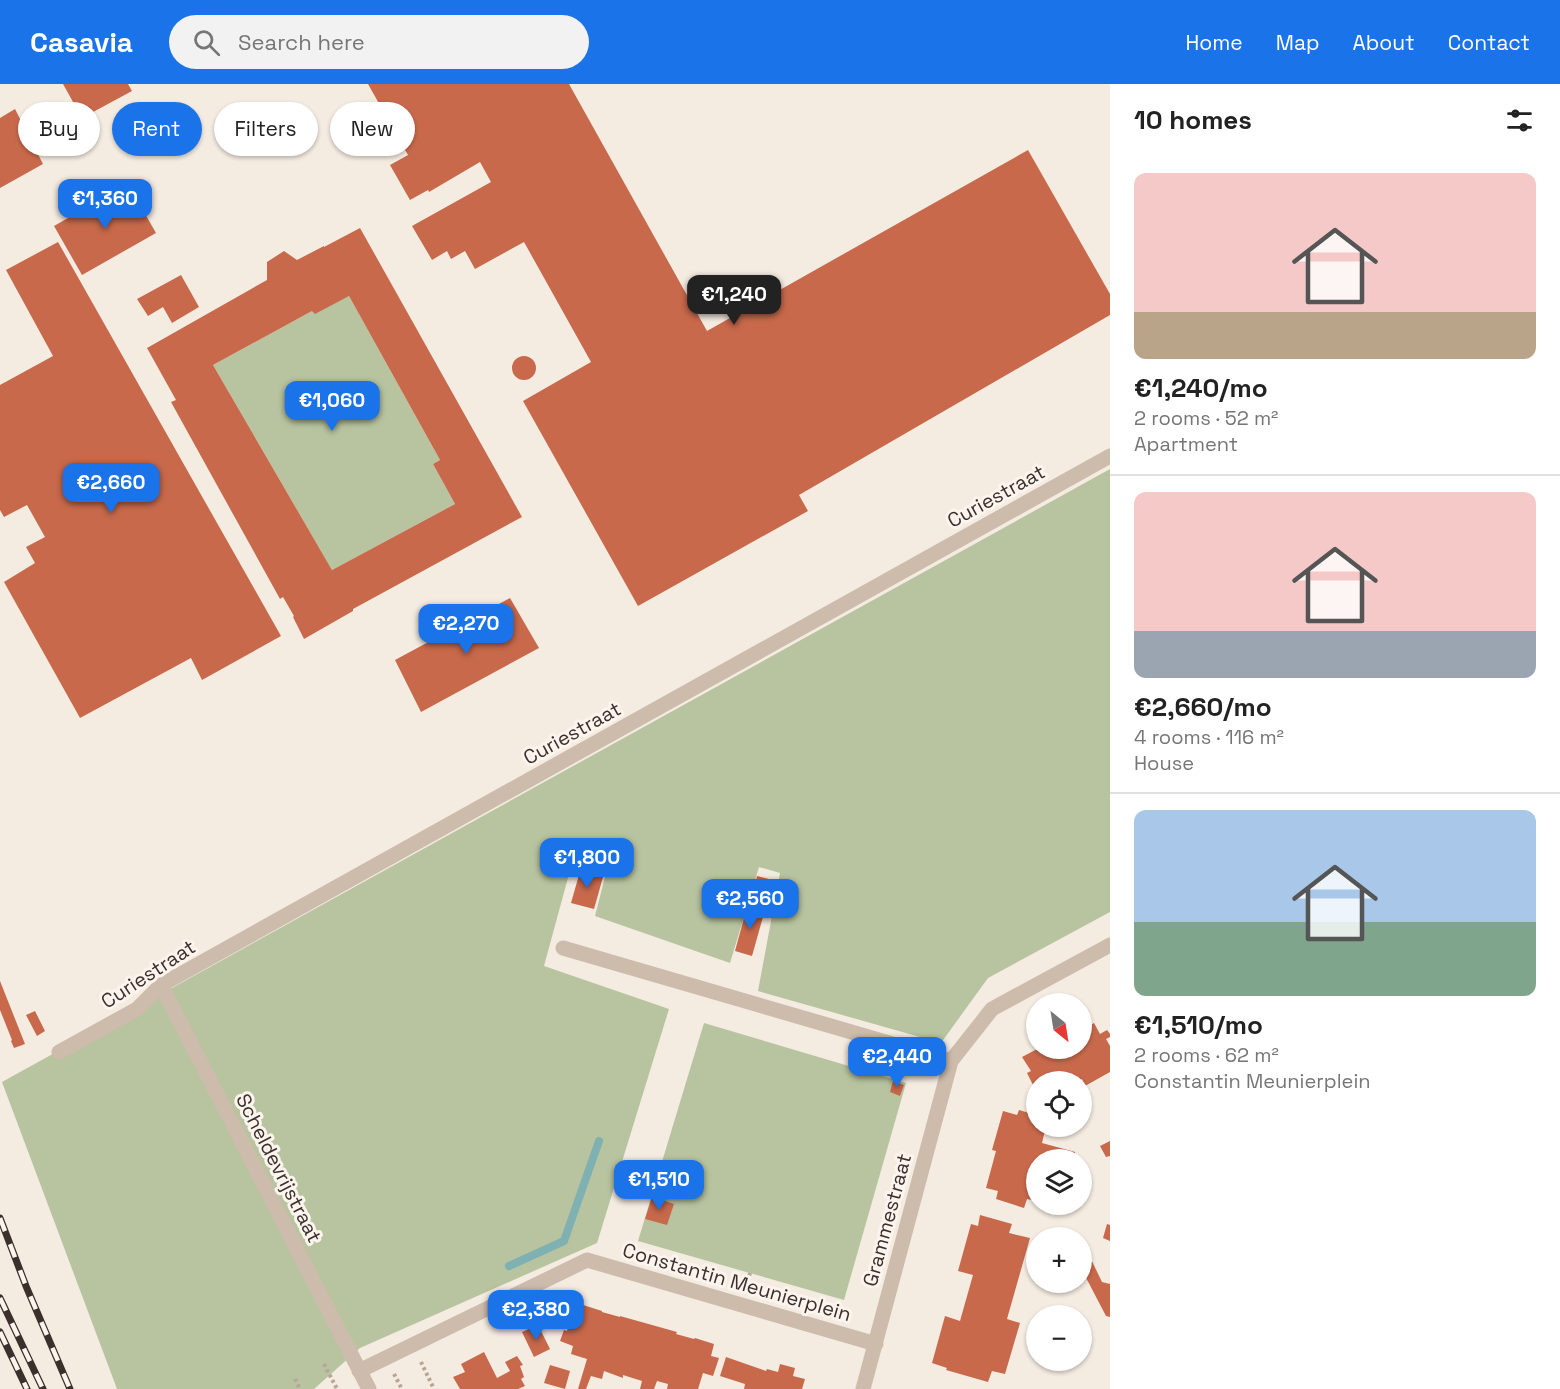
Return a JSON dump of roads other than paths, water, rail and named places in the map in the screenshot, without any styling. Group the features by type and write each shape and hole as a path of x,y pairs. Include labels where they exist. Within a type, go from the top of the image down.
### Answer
{"street":[{"name":"Curiestraat","path":"58,1052 137,1009 161,985 1110,456"},
{"path":"563,948 951,1062 992,1009 1110,945"},
{"name":"Scheldevrijstraat","path":"161,985 369,1389"},
{"name":"Grammestraat","path":"862,1389 951,1062"},
{"name":"Constantin Meunierplein","path":"359,1371 587,1260 876,1344"}],"waterway":[{"path":"509,1266 564,1241 599,1141"}],"railway":[{"path":"0,1218 70,1389"},
{"path":"0,1298 43,1389"},
{"path":"0,1332 27,1389"}]}
